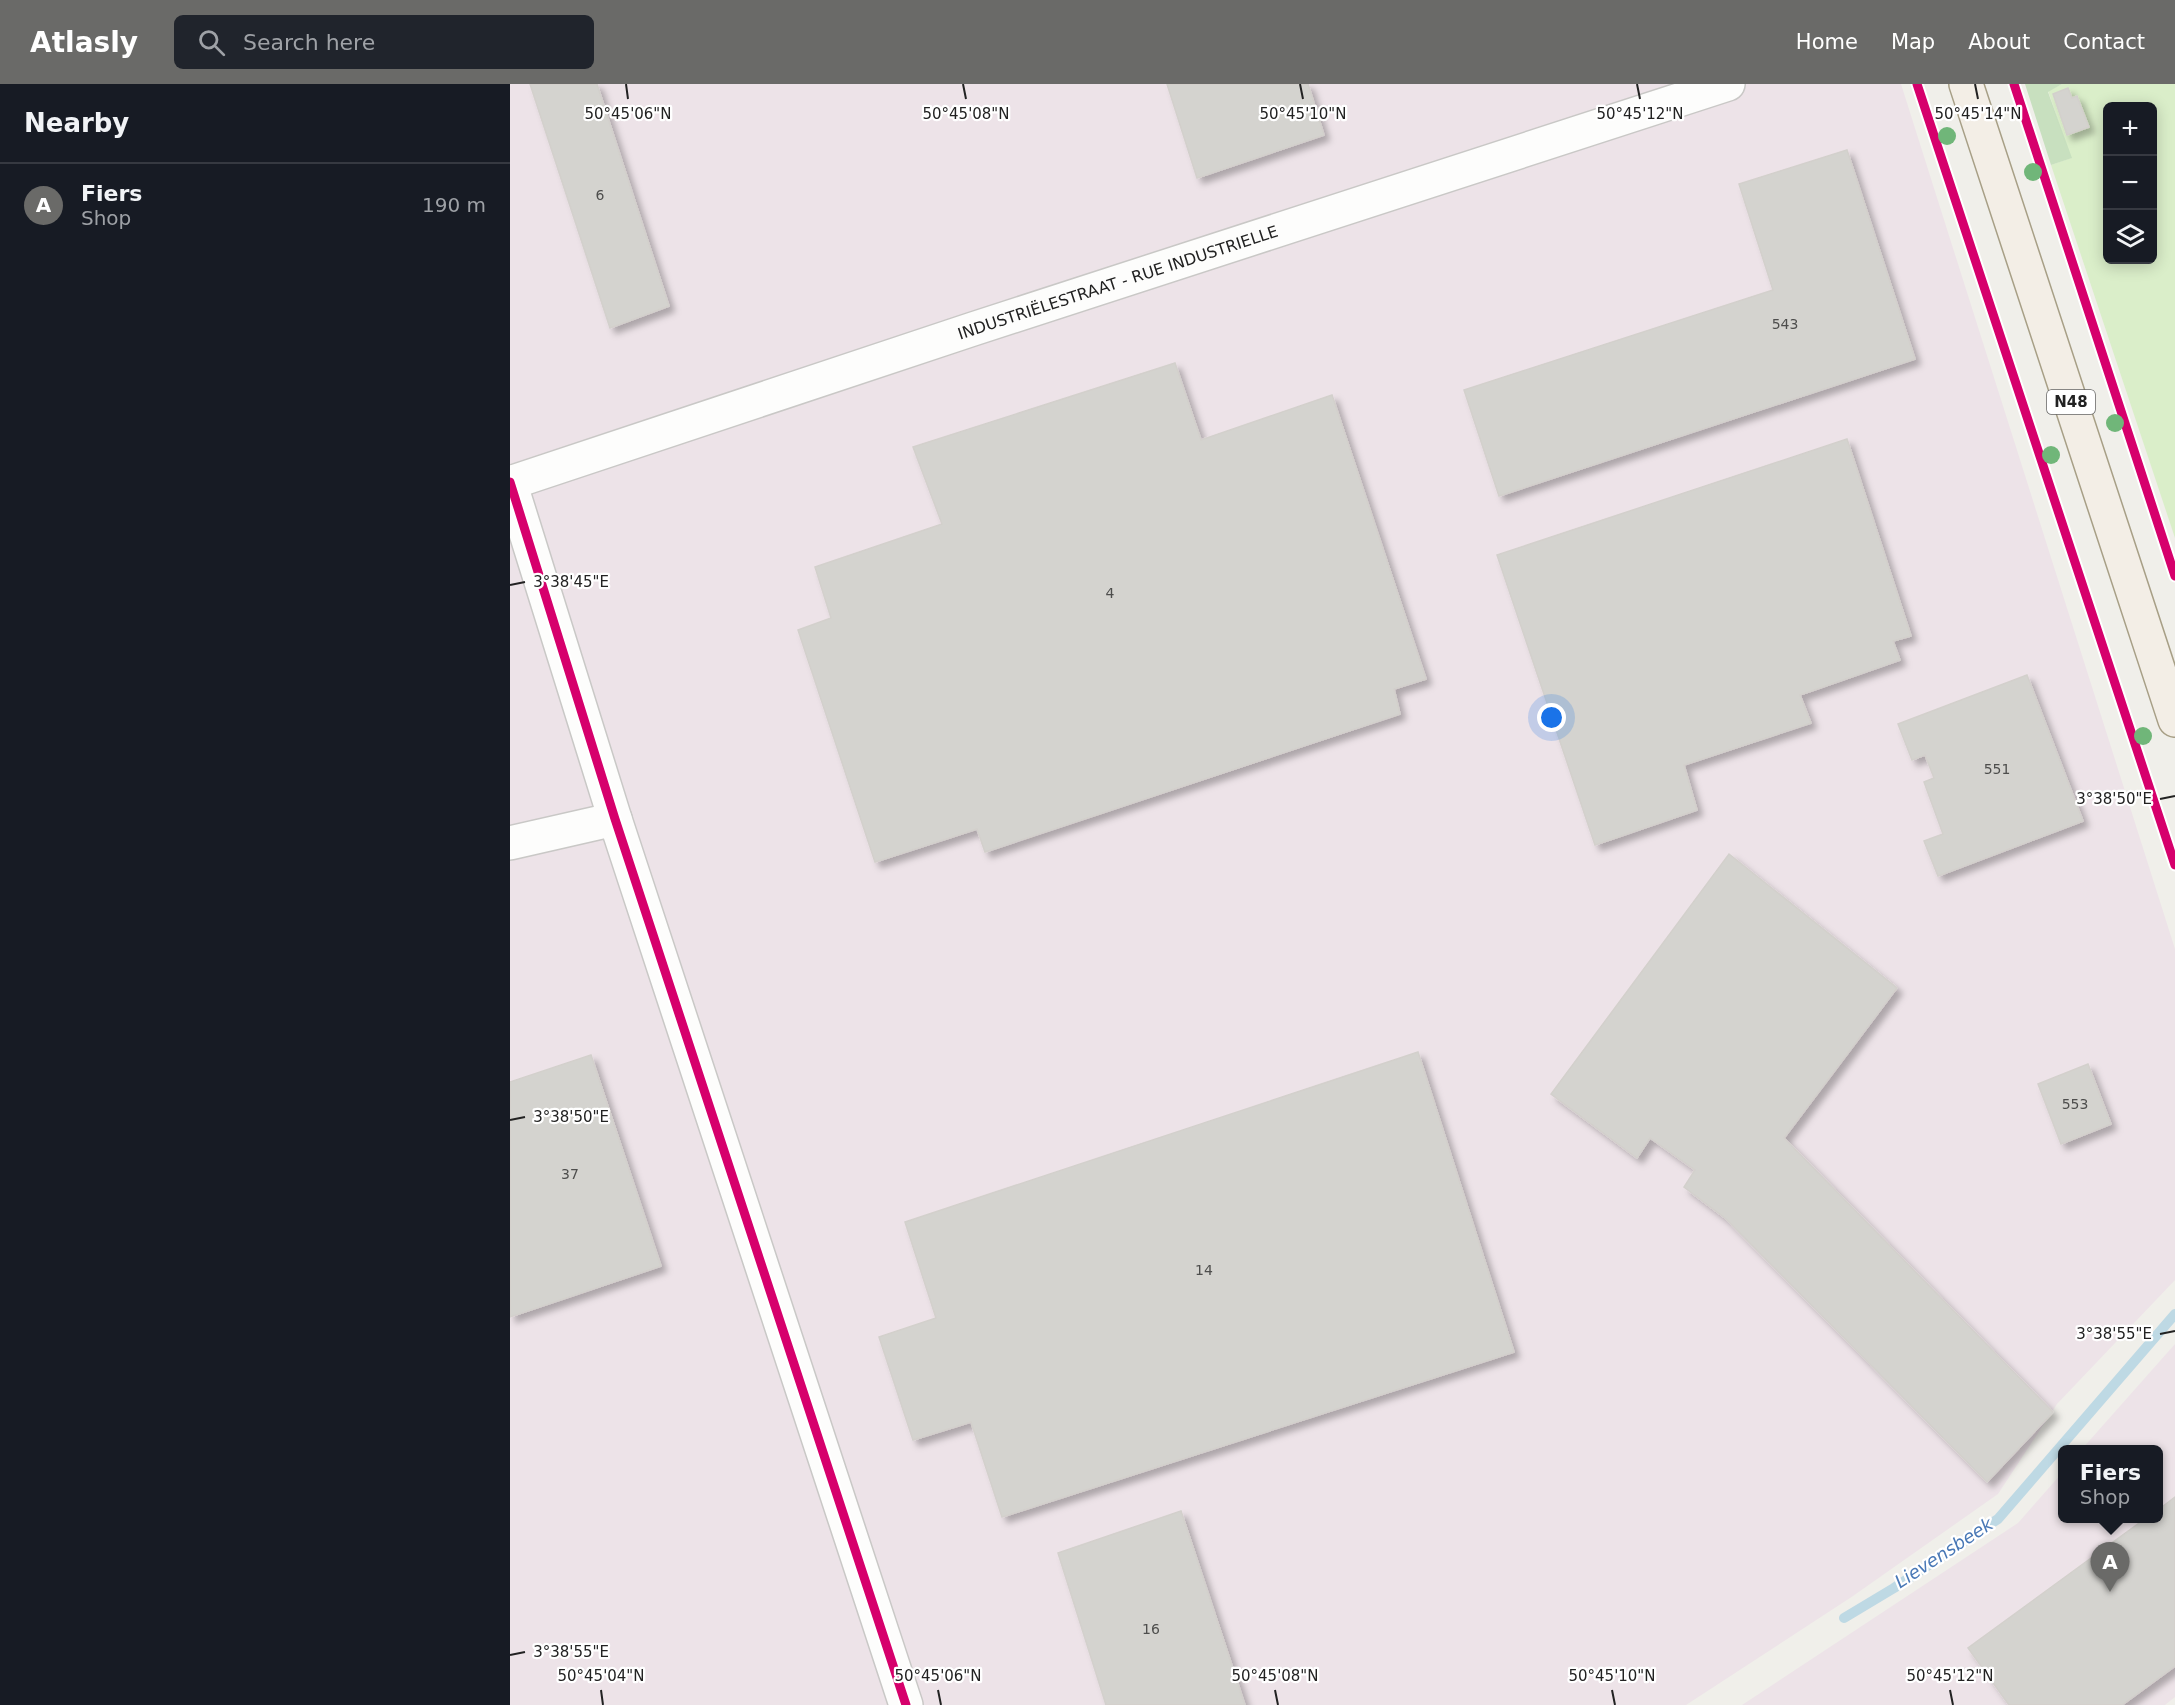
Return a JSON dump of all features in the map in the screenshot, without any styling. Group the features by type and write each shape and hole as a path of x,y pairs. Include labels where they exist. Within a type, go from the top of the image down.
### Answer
{"main road":[{"name":"N48","path":"1966,84 2175,720"}],"street":[{"name":"INDUSTRIËLESTRAAT - RUE INDUSTRIELLE","path":"510,482 1728,84"},
{"path":"510,482 615,819 906,1705"},
{"path":"510,843 615,819"}],"shaded area":[{"path":"510,84 1901,84 2175,949 2175,1280 2057,1404 1998,1494 1853,1596 1686,1705 510,1705"},
{"path":"2175,1344 2175,1697 2165,1705 1742,1705 2018,1523 2058,1478 2058,1523 2163,1523 2163,1445 2086,1445"}],"green space":[{"path":"2025,84 2062,84 2048,92 2072,158 2051,165"},
{"path":"2062,84 2175,84 2175,538 2051,165 2071,158 2048,91"}],"building":[{"path":"530,84 597,84 669,306 610,328"},
{"path":"1167,84 1308,84 1324,135 1197,178"},
{"path":"2068,88 2072,98 2077,96 2089,127 2067,135 2053,94"},
{"path":"1847,150 1915,359 1499,496 1464,390 1773,290 1739,184"},
{"path":"1175,363 1201,440 1332,395 1426,679 1394,689 1400,714 985,852 977,829 875,862 798,630 831,618 815,567 942,524 913,447"},
{"path":"1847,439 1911,636 1893,641 1900,660 1800,695 1811,723 1684,765 1697,810 1595,845 1497,555"},
{"path":"2027,675 2083,821 1938,876 1924,841 1943,834 1924,782 1934,778 1925,755 1912,760 1898,724"},
{"path":"1729,854 1897,988 1784,1138 2053,1412 1987,1482 1725,1218 1684,1187 1695,1170 1650,1138 1637,1158 1551,1094"},
{"path":"1418,1052 1514,1352 1002,1517 971,1422 913,1440 879,1337 936,1318 905,1222"},
{"path":"591,1055 661,1266 510,1317 510,1082"},
{"path":"2088,1064 2111,1124 2061,1144 2038,1084"},
{"path":"2175,1497 2175,1666 2122,1705 2009,1705 1968,1648 2139,1523 2163,1523 2163,1506"},
{"path":"1181,1511 1245,1705 1106,1705 1058,1553"}],"waterway":[{"name":"Lievensbeek","path":"2062,1445 2175,1314"},
{"name":"Lievensbeek","path":"1844,1618 1894,1588 1998,1519 2058,1450"}],"cycle path":[{"path":"1917,84 2175,865"},
{"path":"2014,84 2175,576"},
{"path":"510,482 615,819 906,1705"}],"place":[{"name":"Fiers","path":"2110,1592"}]}
